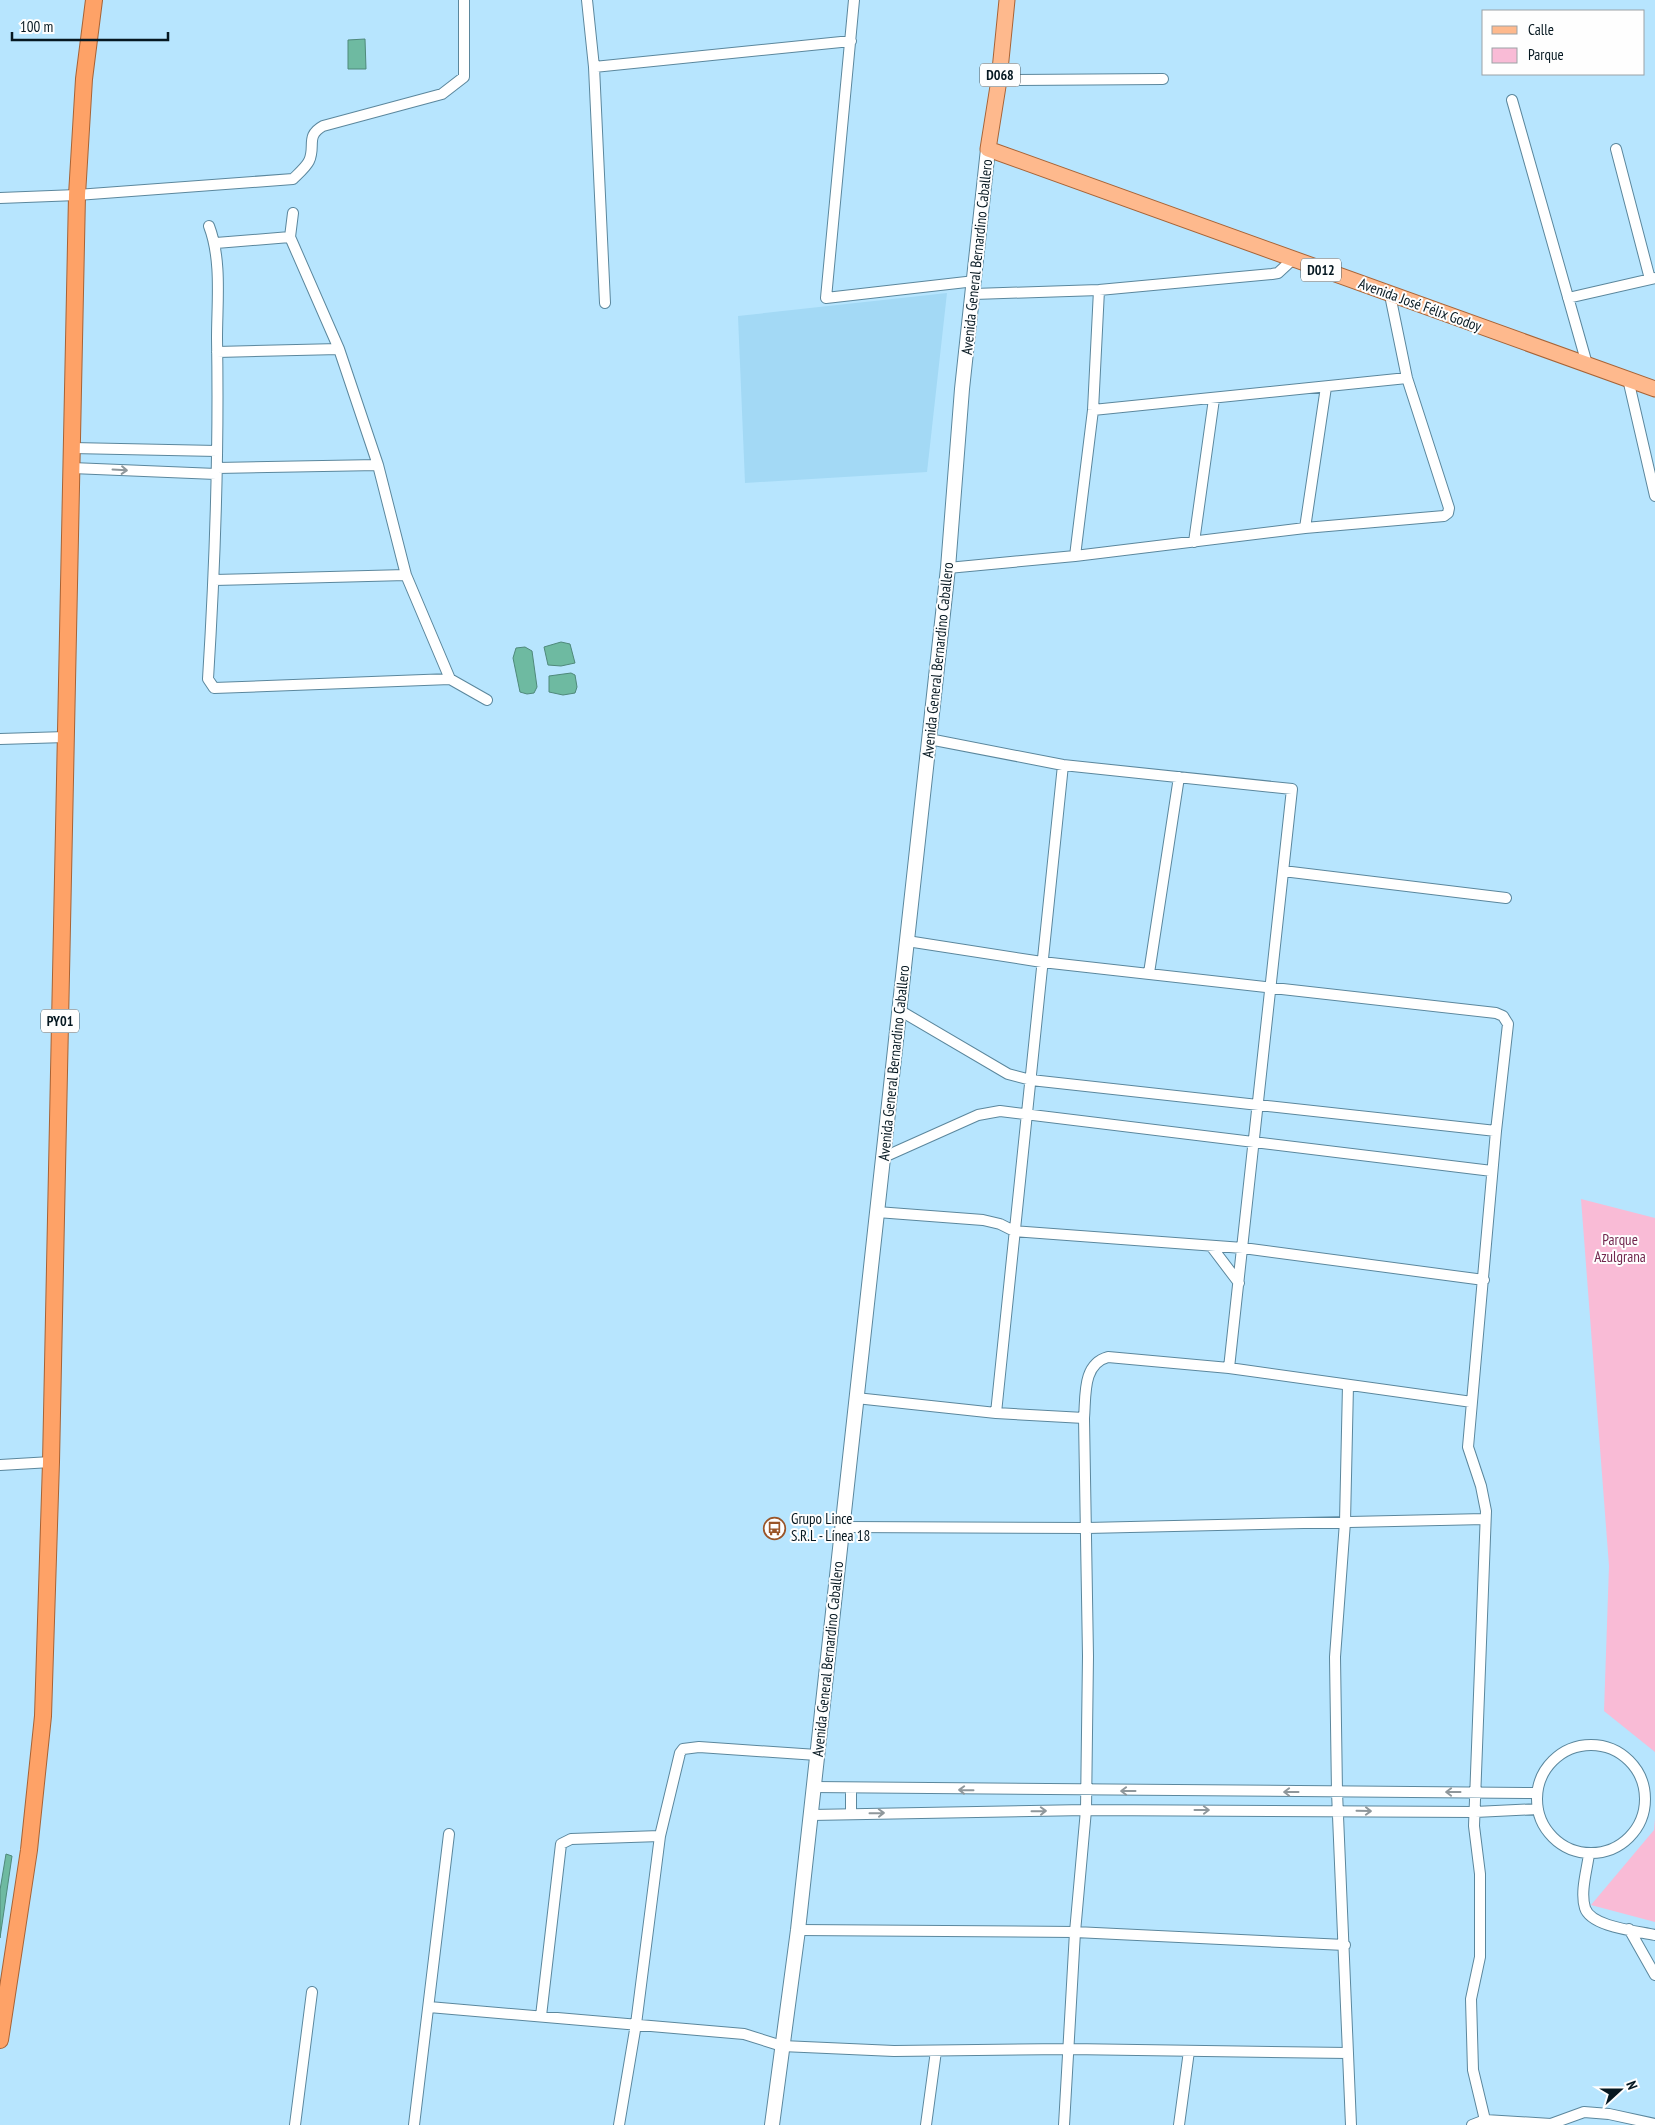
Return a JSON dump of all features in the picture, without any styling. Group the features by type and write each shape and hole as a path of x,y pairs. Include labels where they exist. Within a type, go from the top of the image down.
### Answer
{"highway":[{"name":"PY01","path":"0,2040 29,1850 43,1716 51,1462 77,195 84,79 94,0"}],"main road":[{"name":"Avenida General Bernardino Caballero","path":"772,2125 798,1930 884,1156 948,568 962,389 988,149 999,80 1007,0"},
{"name":"Avenida José Félix Godoy","path":"988,149 1292,260 1655,389"}],"street":[{"path":"0,198 77,195 292,179 309,160 312,138 316,130 323,126 442,94 461,81 464,77 464,0"},
{"path":"586,0 594,67 605,303"},
{"path":"854,0 826,298 974,287 1099,290 1272,274 1278,273 1292,260"},
{"path":"594,67 851,40"},
{"path":"999,80 1163,79"},
{"path":"1512,100 1587,364"},
{"path":"1568,298 1653,278 1616,149"},
{"path":"293,213 290,237 339,349 378,465 406,575 450,679"},
{"path":"209,226 216,243 217,471 214,580 208,679 214,688 450,679 487,700"},
{"path":"216,243 290,237"},
{"path":"1075,556 1093,410 1099,290"},
{"path":"948,568 1075,556 1305,528 1444,516 1448,513 1447,502 1407,378 1390,295"},
{"path":"217,352 339,349"},
{"path":"1093,410 1407,378"},
{"path":"1628,379 1655,496"},
{"path":"1305,528 1326,387"},
{"path":"1194,542 1214,399"},
{"path":"72,448 217,451"},
{"path":"72,468 217,471 378,465"},
{"path":"214,580 406,575"},
{"path":"0,738 66,736"},
{"path":"930,739 1063,765 1292,789 1229,1368"},
{"path":"996,1413 1063,765"},
{"path":"1149,973 1179,777"},
{"path":"1283,871 1506,898"},
{"path":"907,941 1042,962 1149,973 1503,1016 1508,1024 1492,1171 1468,1447 1481,1486 1485,1519 1477,1792 1474,1826 1480,1874 1480,1958 1471,1999 1473,2070 1485,2120"},
{"path":"899,1010 1008,1074 1031,1080 1258,1103 1496,1131"},
{"path":"884,1156 978,1115 1000,1111 1492,1171"},
{"path":"877,1212 983,1220 1000,1224 1014,1231 1243,1248 1484,1280"},
{"path":"1211,1246 1239,1283"},
{"path":"1064,2125 1070,2049 1075,1932 1086,1810 1088,1656 1084,1418 1088,1379 1096,1362 1108,1357 1229,1368 1472,1402"},
{"path":"1348,1385 1344,1522 1335,1657 1337,1792 1345,1945 1351,2125"},
{"path":"856,1398 996,1413 1084,1418"},
{"path":"0,1465 51,1462"},
{"path":"842,1527 1087,1528 1485,1519"},
{"path":"1597,1744 1614,1749 1628,1758 1639,1772 1645,1788 1644,1814 1636,1830 1624,1843 1607,1851 1589,1854 1572,1850 1556,1840 1544,1826 1538,1809 1537,1793 1541,1777 1551,1762 1564,1751 1597,1744"},
{"path":"619,2125 636,2024 660,1836 678,1758 683,1749 699,1747 817,1755"},
{"path":"814,1787 1085,1791 1537,1793"},
{"path":"851,1788 851,1814"},
{"path":"810,1815 1086,1810 1476,1812 1538,1809"},
{"path":"414,2125 449,1834"},
{"path":"541,2016 561,1844 571,1838 660,1836"},
{"path":"1589,1854 1584,1898 1585,1909 1593,1919 1655,1935"},
{"path":"1629,1929 1655,1975"},
{"path":"798,1930 1075,1932 1345,1945"},
{"path":"295,2125 312,1992"},
{"path":"429,2007 744,2034 782,2046 936,2051 1070,2049 1348,2054"},
{"path":"926,2125 936,2051"},
{"path":"1179,2125 1190,2051"},
{"path":"1472,2125 1485,2120 1551,2124 1584,2112 1609,2114 1655,2124"}],"shaded area":[{"path":"365,39 366,69 348,69 348,40"},
{"path":"947,293 927,472 745,483 738,316"},
{"path":"561,642 570,644 575,663 561,666 548,665 544,647"},
{"path":"525,647 532,651 537,687 534,693 527,694 520,692 513,658 516,648"},
{"path":"571,673 575,675 577,687 575,693 563,695 549,692 549,676"},
{"path":"6,1854 12,1856 0,1938 0,1890"}],"green space":[{"name":"Parque Azulgrana","path":"1581,1199 1655,1218 1655,1752 1604,1711 1609,1566"},
{"path":"1655,1818 1655,1922 1591,1905 1654,1830"}],"place":[{"name":"Grupo Lince S.R.L - Línea 18","path":"775,1528"}]}
